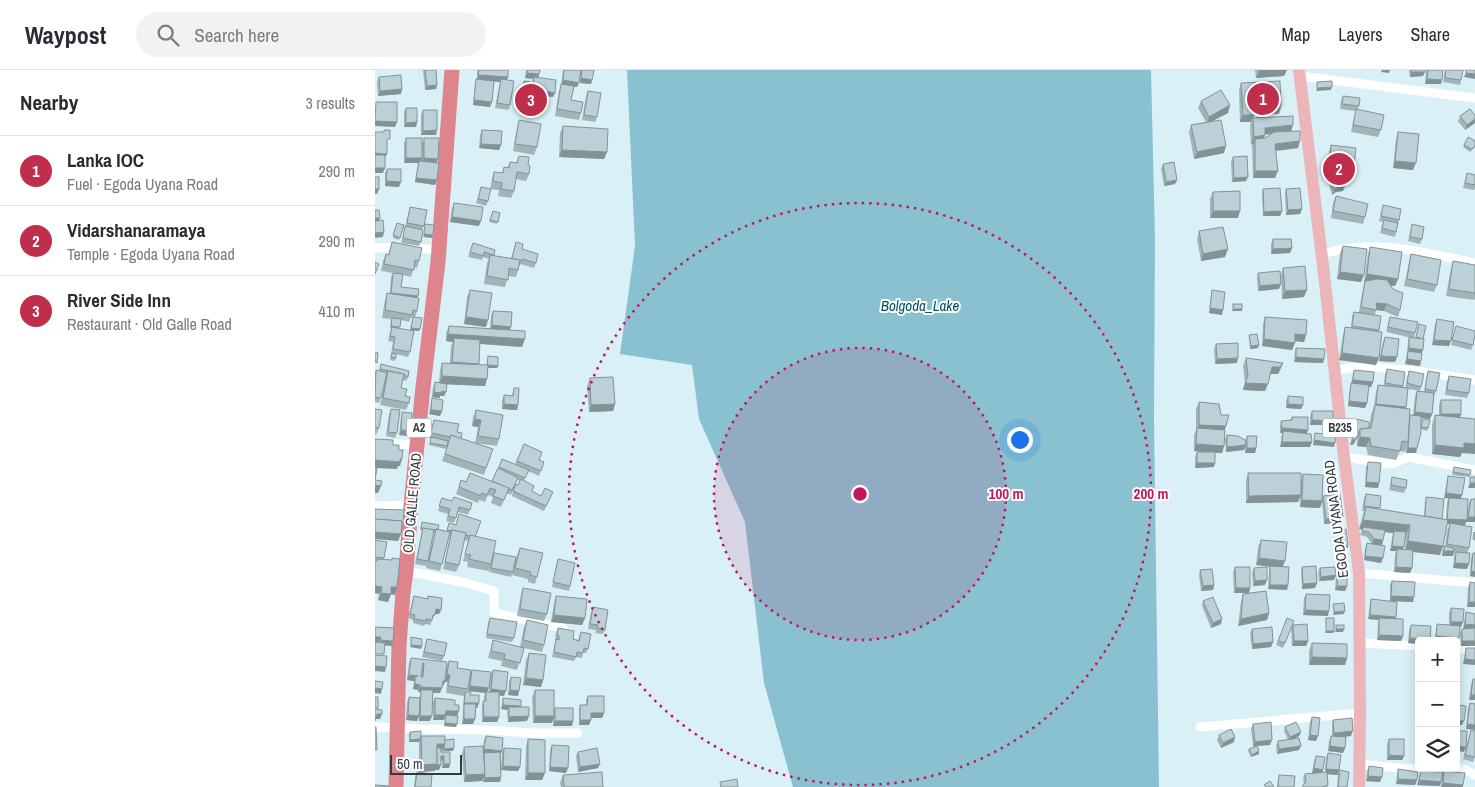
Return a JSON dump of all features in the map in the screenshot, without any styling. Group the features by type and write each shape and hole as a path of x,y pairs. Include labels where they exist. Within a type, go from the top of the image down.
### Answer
{"highway":[{"name":"OLD GALLE ROAD","path":"396,787 399,645 403,593 417,445 439,250 452,70"}],"main road":[{"name":"EGODA UYANA ROAD","path":"1300,73 1359,573 1359,787"}],"street":[{"path":"1300,73 1475,98"},
{"path":"1322,254 1338,249 1390,246 1475,263"},
{"path":"375,248 407,247 439,250"},
{"path":"1334,371 1362,366 1424,372 1475,380"},
{"path":"375,443 417,445"},
{"path":"1344,457 1390,464 1409,457 1475,470"},
{"path":"375,506 411,505"},
{"path":"406,571 467,583 494,591 494,613 563,628"},
{"path":"1359,573 1475,583"},
{"path":"1359,643 1415,646"},
{"path":"1460,649 1475,649"},
{"path":"1201,727 1360,713"},
{"path":"375,726 532,733 578,733"},
{"path":"1360,764 1415,769"},
{"path":"1460,769 1475,775"}],"water":[{"name":"Bolgoda_Lake","path":"627,70 1151,70 1155,239 1154,420 1159,787 793,787 764,683 745,522 699,419 692,365 620,354 635,246"}],"building":[{"path":"425,70 436,70 437,85 427,86"},
{"path":"479,70 508,70 508,77 478,75"},
{"path":"527,70 540,70 539,74 527,73"},
{"path":"564,70 581,70 579,83 563,80"},
{"path":"582,70 594,70 592,80 581,78"},
{"path":"1411,70 1425,70 1425,72 1411,72"},
{"path":"1428,70 1443,70 1442,80 1427,79"},
{"path":"1446,70 1463,70 1461,80 1445,78"},
{"path":"1466,70 1475,70 1475,74 1466,73"},
{"path":"401,75 402,89 380,91 379,77"},
{"path":"534,77 556,80 555,93 538,90 536,107 521,106 524,81 531,82 532,88"},
{"path":"476,79 494,81 492,102 474,100"},
{"path":"501,79 514,81 510,105 497,103"},
{"path":"1280,81 1281,107 1254,108 1254,115 1243,115 1241,83"},
{"path":"1332,81 1332,87 1317,88 1317,82"},
{"path":"561,84 574,86 571,100 583,102 581,113 557,109"},
{"path":"1221,90 1230,105 1209,117 1201,101"},
{"path":"588,91 601,93 597,117 584,115"},
{"path":"1343,96 1360,98 1359,106 1342,104"},
{"path":"376,102 397,102 397,122 375,121"},
{"path":"406,108 417,108 417,122 406,123"},
{"path":"1356,109 1384,115 1381,130 1353,125"},
{"path":"1470,109 1475,115 1475,119 1467,125 1460,116"},
{"path":"423,110 437,110 437,130 423,131"},
{"path":"1293,116 1293,125 1265,128 1265,135 1254,137 1253,118"},
{"path":"519,120 541,124 537,147 515,144"},
{"path":"1221,120 1226,146 1197,152 1191,125"},
{"path":"563,126 608,129 607,152 562,150"},
{"path":"384,130 390,130 390,139 387,139 387,154 375,153 375,132 384,132"},
{"path":"482,130 502,131 501,145 481,144"},
{"path":"1300,131 1300,141 1275,144 1278,171 1255,171 1255,139 1265,138 1274,132"},
{"path":"1398,132 1419,134 1416,163 1395,161"},
{"path":"1468,137 1475,141 1475,146 1471,149 1464,145"},
{"path":"406,138 422,138 422,158 406,158"},
{"path":"424,138 439,138 438,159 424,158"},
{"path":"1331,145 1356,148 1354,165 1330,162"},
{"path":"375,155 385,155 385,168 375,168"},
{"path":"519,156 529,157 529,174 517,172 514,191 501,189 502,183 493,181 494,172 503,173 504,167 509,168 510,162 517,163"},
{"path":"1247,156 1248,177 1234,178 1233,157"},
{"path":"419,161 439,163 437,180 416,178"},
{"path":"1174,162 1177,180 1166,182 1163,164"},
{"path":"387,169 401,169 401,182 386,181"},
{"path":"1467,173 1475,175 1475,185 1465,183"},
{"path":"375,177 379,177 379,189 375,189"},
{"path":"1336,177 1343,178 1345,186 1334,190 1331,179"},
{"path":"481,187 491,189 488,201 478,199"},
{"path":"1280,188 1282,211 1264,212 1263,189"},
{"path":"1300,188 1302,209 1288,210 1286,189"},
{"path":"1240,191 1240,211 1213,211 1213,192"},
{"path":"1336,196 1368,204 1365,217 1333,211"},
{"path":"454,203 483,207 481,221 452,217"},
{"path":"1383,205 1401,209 1399,220 1381,216"},
{"path":"410,207 427,210 424,226 407,223"},
{"path":"375,210 379,210 380,218 375,218"},
{"path":"493,211 500,213 498,222 490,220"},
{"path":"383,220 384,232 375,233 375,221"},
{"path":"1384,220 1398,223 1396,232 1382,228"},
{"path":"397,223 404,225 400,238 393,235"},
{"path":"425,224 434,225 433,235 424,234"},
{"path":"1412,224 1424,227 1422,239 1410,237"},
{"path":"405,226 423,230 421,242 403,238"},
{"path":"1223,227 1228,249 1203,254 1199,231"},
{"path":"1273,239 1291,239 1292,248 1273,249"},
{"path":"392,242 422,248 419,261 415,260 414,270 384,264 386,254 389,255"},
{"path":"516,242 523,244 522,249 538,254 536,263 512,258"},
{"path":"473,243 495,250 494,255 484,252 484,256 470,252"},
{"path":"1343,246 1367,249 1364,275 1340,272"},
{"path":"1370,247 1402,252 1398,279 1367,274"},
{"path":"1411,254 1441,260 1437,285 1407,279"},
{"path":"490,255 520,260 518,270 509,268 508,280 487,276"},
{"path":"1453,261 1475,265 1475,293 1449,289"},
{"path":"375,262 379,264 375,274"},
{"path":"1305,266 1307,290 1285,291 1283,268"},
{"path":"1280,271 1281,284 1260,286 1258,273"},
{"path":"393,273 403,274 401,287 419,289 418,296 391,293"},
{"path":"1387,280 1393,289 1403,293 1400,310 1387,304 1376,303 1377,310 1361,307 1365,281"},
{"path":"470,290 492,293 488,320 466,317"},
{"path":"1212,290 1225,292 1223,310 1210,308"},
{"path":"387,293 419,298 417,311 413,310 412,315 385,310"},
{"path":"1233,304 1242,304 1242,309 1233,309"},
{"path":"493,311 512,312 511,327 492,325"},
{"path":"1354,312 1381,316 1379,330 1352,326"},
{"path":"413,317 422,318 420,329 411,328"},
{"path":"1265,317 1307,320 1306,335 1295,334 1295,343 1264,339"},
{"path":"1390,317 1418,322 1415,333 1388,327"},
{"path":"392,318 401,319 400,327 391,326"},
{"path":"1437,319 1454,322 1451,341 1434,340"},
{"path":"1419,324 1426,326 1423,339 1416,337"},
{"path":"449,326 525,331 525,339 448,334"},
{"path":"1456,326 1475,331 1473,345 1452,340"},
{"path":"392,327 414,331 410,352 393,349 395,337 390,336"},
{"path":"1345,327 1382,332 1379,358 1342,353"},
{"path":"1257,334 1259,345 1251,346 1249,335"},
{"path":"1385,337 1399,339 1397,357 1381,356"},
{"path":"1409,337 1424,339 1423,350 1409,348"},
{"path":"454,338 480,340 479,364 452,362"},
{"path":"1238,343 1238,358 1217,359 1216,344"},
{"path":"1296,348 1325,349 1324,359 1296,357"},
{"path":"1408,351 1422,353 1421,361 1407,359"},
{"path":"375,352 378,353 377,363 375,362"},
{"path":"392,353 396,354 396,358 391,357"},
{"path":"488,356 498,357 498,366 487,365"},
{"path":"1246,358 1283,363 1280,367 1272,367 1268,384 1245,383 1248,376"},
{"path":"442,363 488,365 487,379 442,376"},
{"path":"381,364 409,371 408,377 404,374 380,369"},
{"path":"1387,369 1405,372 1403,386 1385,383"},
{"path":"376,370 387,373 381,398 375,397"},
{"path":"1354,370 1374,372 1373,382 1353,380"},
{"path":"388,371 404,374 401,388 407,389 405,396 410,397 409,403 383,398"},
{"path":"1409,371 1424,374 1421,387 1407,383"},
{"path":"1428,371 1440,373 1436,391 1425,389"},
{"path":"1449,376 1471,379 1469,393 1447,390"},
{"path":"613,377 615,404 591,405 590,378"},
{"path":"435,382 447,384 446,392 434,392"},
{"path":"1351,383 1369,385 1367,403 1349,401"},
{"path":"1378,385 1408,388 1406,407 1376,404"},
{"path":"514,388 519,388 518,405 504,404 504,395 513,396"},
{"path":"1417,391 1434,393 1432,414 1415,412"},
{"path":"1288,396 1303,397 1303,405 1288,404"},
{"path":"432,398 443,400 442,411 431,410"},
{"path":"1441,400 1461,400 1461,414 1441,414"},
{"path":"1199,402 1219,404 1221,415 1229,415 1226,426 1199,425"},
{"path":"1375,405 1410,409 1408,442 1402,441 1400,451 1371,446 1370,438 1360,437 1360,429 1371,428"},
{"path":"375,409 382,410 379,428 375,427"},
{"path":"391,409 400,410 397,433 388,432"},
{"path":"476,410 503,415 499,439 478,436 481,420 475,419"},
{"path":"1312,411 1333,411 1333,421 1312,420"},
{"path":"402,412 412,413 411,431 401,430"},
{"path":"1410,415 1421,416 1421,433 1417,448 1408,448"},
{"path":"1435,415 1475,419 1475,444 1464,443 1464,448 1435,445"},
{"path":"1292,417 1308,417 1308,430 1282,428 1281,421 1292,420"},
{"path":"1357,419 1369,422 1369,428 1360,429 1356,439 1352,440"},
{"path":"1423,419 1430,420 1428,428 1421,427"},
{"path":"434,420 459,424 457,432 462,433 461,439 451,435 451,437 431,433"},
{"path":"1197,428 1225,430 1224,446 1196,444"},
{"path":"1283,431 1311,434 1312,442 1282,442"},
{"path":"1315,433 1336,435 1335,443 1314,440"},
{"path":"451,435 493,449 486,468 445,454"},
{"path":"1227,435 1238,436 1245,440 1246,445 1227,447"},
{"path":"1247,436 1257,436 1256,448 1247,448"},
{"path":"431,437 448,441 447,446 430,443"},
{"path":"375,439 393,440 393,445 399,445 399,450 403,450 400,462 375,460"},
{"path":"524,444 542,452 539,460 544,462 541,471 517,461"},
{"path":"1197,452 1215,452 1215,463 1197,463"},
{"path":"502,459 529,470 525,478 499,467"},
{"path":"1368,462 1381,463 1379,483 1366,482"},
{"path":"1454,467 1471,470 1470,475 1453,472"},
{"path":"498,468 518,478 512,490 492,481"},
{"path":"470,473 509,488 504,500 493,496 496,490 490,488 487,495 482,493 481,496 459,487 461,480 466,482"},
{"path":"1248,473 1301,473 1301,495 1249,496"},
{"path":"1303,474 1323,475 1322,501 1302,500"},
{"path":"1448,476 1465,478 1462,495 1446,493"},
{"path":"1392,477 1407,480 1406,488 1391,485"},
{"path":"1470,477 1475,477 1475,483 1470,483"},
{"path":"521,479 534,486 532,491 541,496 545,488 553,492 546,506 513,491"},
{"path":"375,480 382,481 381,486 375,485"},
{"path":"1340,494 1343,517 1326,519 1323,496"},
{"path":"1366,494 1381,496 1380,508 1364,506"},
{"path":"454,497 472,503 470,510 459,507 456,518 448,516 450,509 439,506 442,498 452,501"},
{"path":"1426,497 1444,499 1442,519 1425,516"},
{"path":"1449,498 1468,499 1467,520 1447,519"},
{"path":"1471,499 1475,499 1475,517 1468,517"},
{"path":"1366,507 1448,520 1443,546 1408,541 1410,525 1363,520"},
{"path":"375,509 404,510 403,523 402,521 375,519"},
{"path":"459,514 481,521 475,537 465,535 466,533 447,530 449,523 456,525"},
{"path":"375,519 402,521 401,534 375,532"},
{"path":"422,522 439,525 438,529 421,528"},
{"path":"1450,523 1472,527 1469,548 1447,544"},
{"path":"1363,527 1385,530 1383,540 1374,539 1369,532 1362,531"},
{"path":"423,528 434,530 428,561 417,559"},
{"path":"436,529 450,532 442,564 429,561"},
{"path":"1346,529 1348,545 1343,546 1340,530"},
{"path":"452,530 466,533 459,565 445,562"},
{"path":"1394,531 1406,532 1404,547 1392,546"},
{"path":"470,535 496,541 491,564 469,559 471,555 465,554"},
{"path":"375,540 387,542 384,558 375,557"},
{"path":"1261,540 1287,542 1285,561 1259,558"},
{"path":"1367,543 1385,546 1383,558 1365,556"},
{"path":"1444,546 1454,548 1454,551 1444,551"},
{"path":"520,548 543,553 537,577 530,575 531,572 515,568"},
{"path":"1397,549 1413,550 1412,568 1396,567"},
{"path":"1456,552 1470,553 1469,564 1455,563"},
{"path":"494,553 516,557 513,572 491,568"},
{"path":"1473,553 1475,553 1475,572 1471,571"},
{"path":"392,558 400,559 397,587 391,587 391,594 381,593 382,587 375,586 375,561 377,559 392,560"},
{"path":"558,559 575,563 570,586 553,582"},
{"path":"1270,566 1289,567 1288,585 1270,585"},
{"path":"1316,566 1317,583 1303,584 1302,567"},
{"path":"1235,567 1250,567 1250,588 1236,588"},
{"path":"1267,567 1267,580 1255,581 1254,568"},
{"path":"1335,567 1336,575 1321,577 1320,568"},
{"path":"1212,569 1214,585 1203,586 1200,570"},
{"path":"1338,569 1347,570 1347,586 1337,586"},
{"path":"1392,581 1415,582 1414,597 1391,596"},
{"path":"1470,582 1475,583 1475,602 1469,602"},
{"path":"523,588 551,593 547,614 520,609"},
{"path":"1266,591 1269,613 1241,619 1243,594"},
{"path":"1306,594 1330,595 1329,611 1305,610"},
{"path":"414,596 428,599 428,596 442,598 441,610 436,609 432,620 414,619 415,615 410,614"},
{"path":"556,596 587,599 585,618 554,615"},
{"path":"1213,597 1222,619 1213,623 1203,601"},
{"path":"1371,599 1397,602 1396,617 1370,615"},
{"path":"1344,603 1345,611 1334,612 1333,604"},
{"path":"593,607 608,610 605,630 597,628 598,625 590,624"},
{"path":"1451,608 1464,609 1463,622 1451,622"},
{"path":"1466,612 1475,614 1475,625 1465,624"},
{"path":"490,618 517,622 514,638 487,634"},
{"path":"1287,618 1294,621 1285,643 1278,641"},
{"path":"1326,618 1334,618 1334,631 1326,631"},
{"path":"1379,618 1403,619 1403,636 1379,635"},
{"path":"527,620 548,625 544,645 523,640"},
{"path":"1307,624 1308,641 1294,641 1293,625"},
{"path":"1437,624 1460,626 1459,637 1436,636"},
{"path":"1336,625 1344,625 1344,629 1336,629"},
{"path":"1411,625 1431,626 1430,637 1410,638"},
{"path":"375,627 394,628 393,641 380,640 381,637 375,637"},
{"path":"1272,627 1273,642 1253,644 1252,629"},
{"path":"558,628 574,631 573,639 579,641 581,632 591,634 588,649 584,648 583,653 577,652 576,657 554,652 556,639 559,640 557,635"},
{"path":"1475,628 1475,641 1462,641 1462,629"},
{"path":"411,637 422,639 422,646 411,645"},
{"path":"427,639 447,643 444,656 424,652"},
{"path":"493,640 524,648 520,663 504,659 505,654 491,651"},
{"path":"375,642 385,643 384,654 375,654"},
{"path":"1312,643 1347,644 1347,658 1312,657"},
{"path":"1466,648 1475,648 1475,660 1465,659"},
{"path":"529,653 546,655 543,680 526,678"},
{"path":"375,655 387,656 386,667 375,666"},
{"path":"411,658 447,662 445,681 443,681 442,688 420,687 420,685 415,684 415,677 418,676 409,675","holes":["423,663 423,677 421,677"]},
{"path":"449,661 458,662 457,668 471,670 468,689 448,686 450,675 447,674"},
{"path":"472,670 491,672 489,688 470,686"},
{"path":"493,670 508,672 506,691 491,689"},
{"path":"511,677 521,678 519,691 510,690"},
{"path":"1473,679 1475,679 1475,695 1471,695"},
{"path":"375,681 383,682 382,689 375,688"},
{"path":"421,690 433,690 432,716 420,716"},
{"path":"535,690 554,690 554,716 535,716"},
{"path":"465,692 471,692 470,695 479,695 479,703 464,703"},
{"path":"486,692 499,692 499,717 484,717 483,701 486,701"},
{"path":"588,696 604,696 604,713 591,713 591,720 580,720 580,705 587,705"},
{"path":"375,697 378,697 378,708 375,708"},
{"path":"409,697 420,698 419,716 408,715"},
{"path":"435,698 455,700 455,705 459,705 459,711 446,711 445,715 435,715"},
{"path":"503,698 521,700 521,706 503,705"},
{"path":"1470,703 1475,704 1475,725 1467,724"},
{"path":"464,704 476,704 475,719 464,719"},
{"path":"1460,705 1466,706 1464,721 1460,720"},
{"path":"509,707 529,707 529,716 509,717"},
{"path":"555,708 573,708 573,721 555,721"},
{"path":"375,709 382,710 382,714 377,714 376,718 375,718"},
{"path":"446,715 458,716 457,724 445,723"},
{"path":"1312,717 1320,718 1318,736 1310,735"},
{"path":"1352,718 1353,731 1334,733 1333,720"},
{"path":"1271,722 1272,740 1255,742 1253,724"},
{"path":"1296,722 1301,732 1290,737 1285,727"},
{"path":"376,727 377,750 375,750"},
{"path":"1231,729 1235,737 1223,743 1219,735"},
{"path":"1471,730 1475,731 1475,757 1465,755"},
{"path":"421,731 420,739 410,740 410,732"},
{"path":"1460,731 1467,731 1466,747 1460,746"},
{"path":"421,736 445,736 445,744 437,744 437,764 422,765"},
{"path":"486,736 503,738 502,751 484,749"},
{"path":"1331,736 1346,737 1345,748 1330,746"},
{"path":"1299,738 1301,746 1279,749 1278,741"},
{"path":"454,739 454,748 444,749 445,740"},
{"path":"528,739 545,740 545,773 528,773"},
{"path":"1389,739 1404,739 1404,756 1389,755"},
{"path":"552,745 569,746 568,768 550,767"},
{"path":"483,746 485,774 466,775 464,747"},
{"path":"1257,746 1259,751 1252,755 1249,749"},
{"path":"437,748 441,748 441,752 450,752 450,764 444,764 444,756 441,756 441,765 437,765"},
{"path":"504,748 521,749 520,767 503,766"},
{"path":"597,748 600,764 580,767 578,752"},
{"path":"500,752 501,777 485,778 484,753"},
{"path":"1328,753 1341,755 1339,770 1326,769"},
{"path":"1316,756 1325,757 1323,770 1314,768"},
{"path":"1369,766 1383,768 1382,777 1368,776"},
{"path":"1398,769 1418,772 1417,780 1398,779"},
{"path":"1340,770 1349,772 1347,787 1338,787"},
{"path":"417,772 432,774 431,787 415,787"},
{"path":"602,772 603,787 564,787 563,775"},
{"path":"1327,772 1328,785 1322,787 1302,787 1306,781 1305,774"},
{"path":"1421,772 1443,772 1441,782 1419,780"},
{"path":"1444,772 1465,773 1463,785 1443,783"},
{"path":"1279,775 1295,776 1294,787 1278,787"},
{"path":"737,779 738,787 721,787 720,782"},
{"path":"1270,781 1274,787 1266,787 1264,785"},
{"path":"375,785 389,786 389,787 375,787"}],"place":[{"name":"Lanka IOC","path":"1263,99"},
{"name":"River Side Inn","path":"531,100"},
{"name":"Vidarshanaramaya","path":"1339,169"}]}
